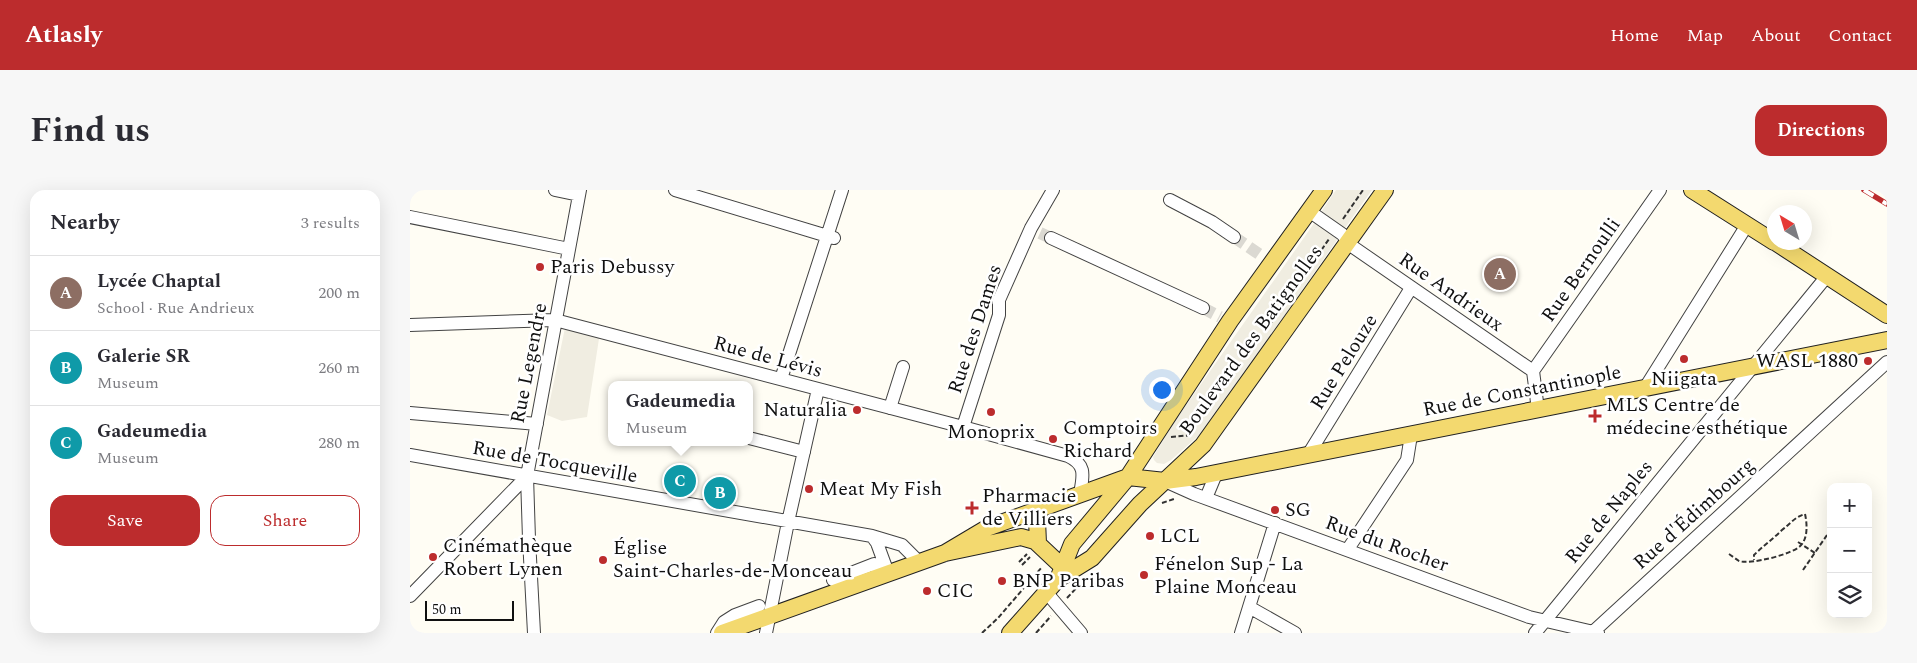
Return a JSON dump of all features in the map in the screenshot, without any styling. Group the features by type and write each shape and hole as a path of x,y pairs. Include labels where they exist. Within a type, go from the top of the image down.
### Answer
{"main road":[{"name":"Boulevard des Batignolles","path":"1063,573 1092,558 1140,504 1203,445 1385,190"},
{"path":"1692,190 1767,237"},
{"name":"Boulevard des Batignolles","path":"1063,573 1072,544 1128,477 1230,322 1267,259 1309,211 1319,192"},
{"path":"1787,250 1887,315"},
{"name":"Rue de Constantinople","path":"1128,477 1165,481 1216,474 1887,340"},
{"path":"722,633 765,611 919,562 945,552 987,528 1128,477"},
{"path":"1031,551 1040,509"},
{"path":"945,552 984,546 1015,538 1030,539 1031,551"},
{"path":"1010,633 1063,573 1031,551"}],"street":[{"path":"555,190 580,192"},
{"path":"675,190 831,237"},
{"path":"781,379 831,237 842,190"},
{"name":"Rue des Dames","path":"963,427 999,316 999,300 1031,228 1053,190"},
{"name":"Rue Bernoulli","path":"1533,371 1660,190"},
{"name":"Rue Legendre","path":"534,633 527,476 580,192"},
{"path":"1170,200 1212,222 1234,237"},
{"name":"Boulevard des Batignolles","path":"1309,211 1336,230 1349,242"},
{"path":"410,217 569,249"},
{"path":"1645,388 1747,225"},
{"path":"1043,234 1203,308"},
{"name":"Rue Andrieux","path":"1349,242 1353,247 1411,288 1533,371"},
{"name":"Rue de Naples","path":"1535,633 1827,276"},
{"name":"Rue Pelouze","path":"1308,455 1411,288"},
{"name":"Rue de Lévis","path":"410,325 555,320 1068,456 1076,460 1083,472 1080,494"},
{"name":"Rue d'Édimbourg","path":"1596,632 1887,362"},
{"path":"890,408 903,367"},
{"path":"1533,371 1538,410"},
{"path":"766,633 765,611 792,510 818,390"},
{"path":"410,413 537,424"},
{"path":"1348,549 1407,460 1411,435"},
{"path":"753,439 804,452"},
{"name":"Rue de Tocqueville","path":"410,455 872,536 902,545 919,562"},
{"path":"1206,498 1216,474"},
{"path":"410,596 527,476"},
{"name":"Rue du Rocher","path":"1165,481 1275,524 1348,549 1529,617 1596,632"},
{"path":"1241,633 1275,524"},
{"path":"872,536 877,543 888,573"},
{"path":"833,580 874,564 888,573"},
{"path":"1046,592 1081,633"},
{"path":"1249,607 1295,633"},
{"path":"717,633 724,622 735,615 765,611"}],"path":[{"name":"Boulevard des Batignolles","path":"1262,337 1363,190"},
{"name":"Boulevard des Batignolles","path":"1167,438 1193,435"},
{"path":"1161,504 1179,497"},
{"path":"1729,554 1739,561 1754,560 1797,550 1802,545 1806,527 1805,514 1795,518 1758,550 1754,555 1754,560"},
{"path":"1803,570 1827,535"},
{"path":"1798,542 1815,553"},
{"path":"1019,562 1031,551"},
{"path":"1022,565 1031,551"},
{"path":"982,633 998,618 1044,564"},
{"path":"1036,633 1052,615"}],"shaded area":[{"path":"1336,190 1372,190 1345,228 1321,212"},
{"path":"1315,222 1337,238 1337,240 1204,431 1171,460 1164,464 1157,463 1153,457 1175,421"},
{"path":"566,323 600,332 587,417 562,421 547,415"}],"tunnel":[{"path":"1040,233 1051,238"},
{"path":"1234,237 1262,256"},
{"path":"1203,308 1220,317"}],"railway":[{"path":"1864,190 1887,204"}],"place":[{"name":"Paris Debussy","path":"540,267"},
{"name":"Lycée Chaptal","path":"1500,274"},
{"name":"Niigata","path":"1684,359"},
{"name":"WASL 1880","path":"1868,361"},
{"name":"Naturalia","path":"857,410"},
{"name":"Monoprix","path":"991,412"},
{"name":"MLS Centre de médecine esthétique","path":"1595,416"},
{"name":"Comptoirs Richard","path":"1053,439"},
{"name":"Gadeumedia","path":"680,481"},
{"name":"Meat My Fish","path":"809,489"},
{"name":"Galerie SR","path":"720,493"},
{"name":"Pharmacie de Villiers","path":"972,508"},
{"name":"SG","path":"1275,510"},
{"name":"LCL","path":"1150,536"},
{"name":"Cinémathèque Robert Lynen","path":"433,557"},
{"name":"Église Saint-Charles-de-Monceau","path":"603,560"},
{"name":"Fénelon Sup - La Plaine Monceau","path":"1144,575"},
{"name":"BNP Paribas","path":"1002,581"},
{"name":"CIC","path":"927,591"}]}
